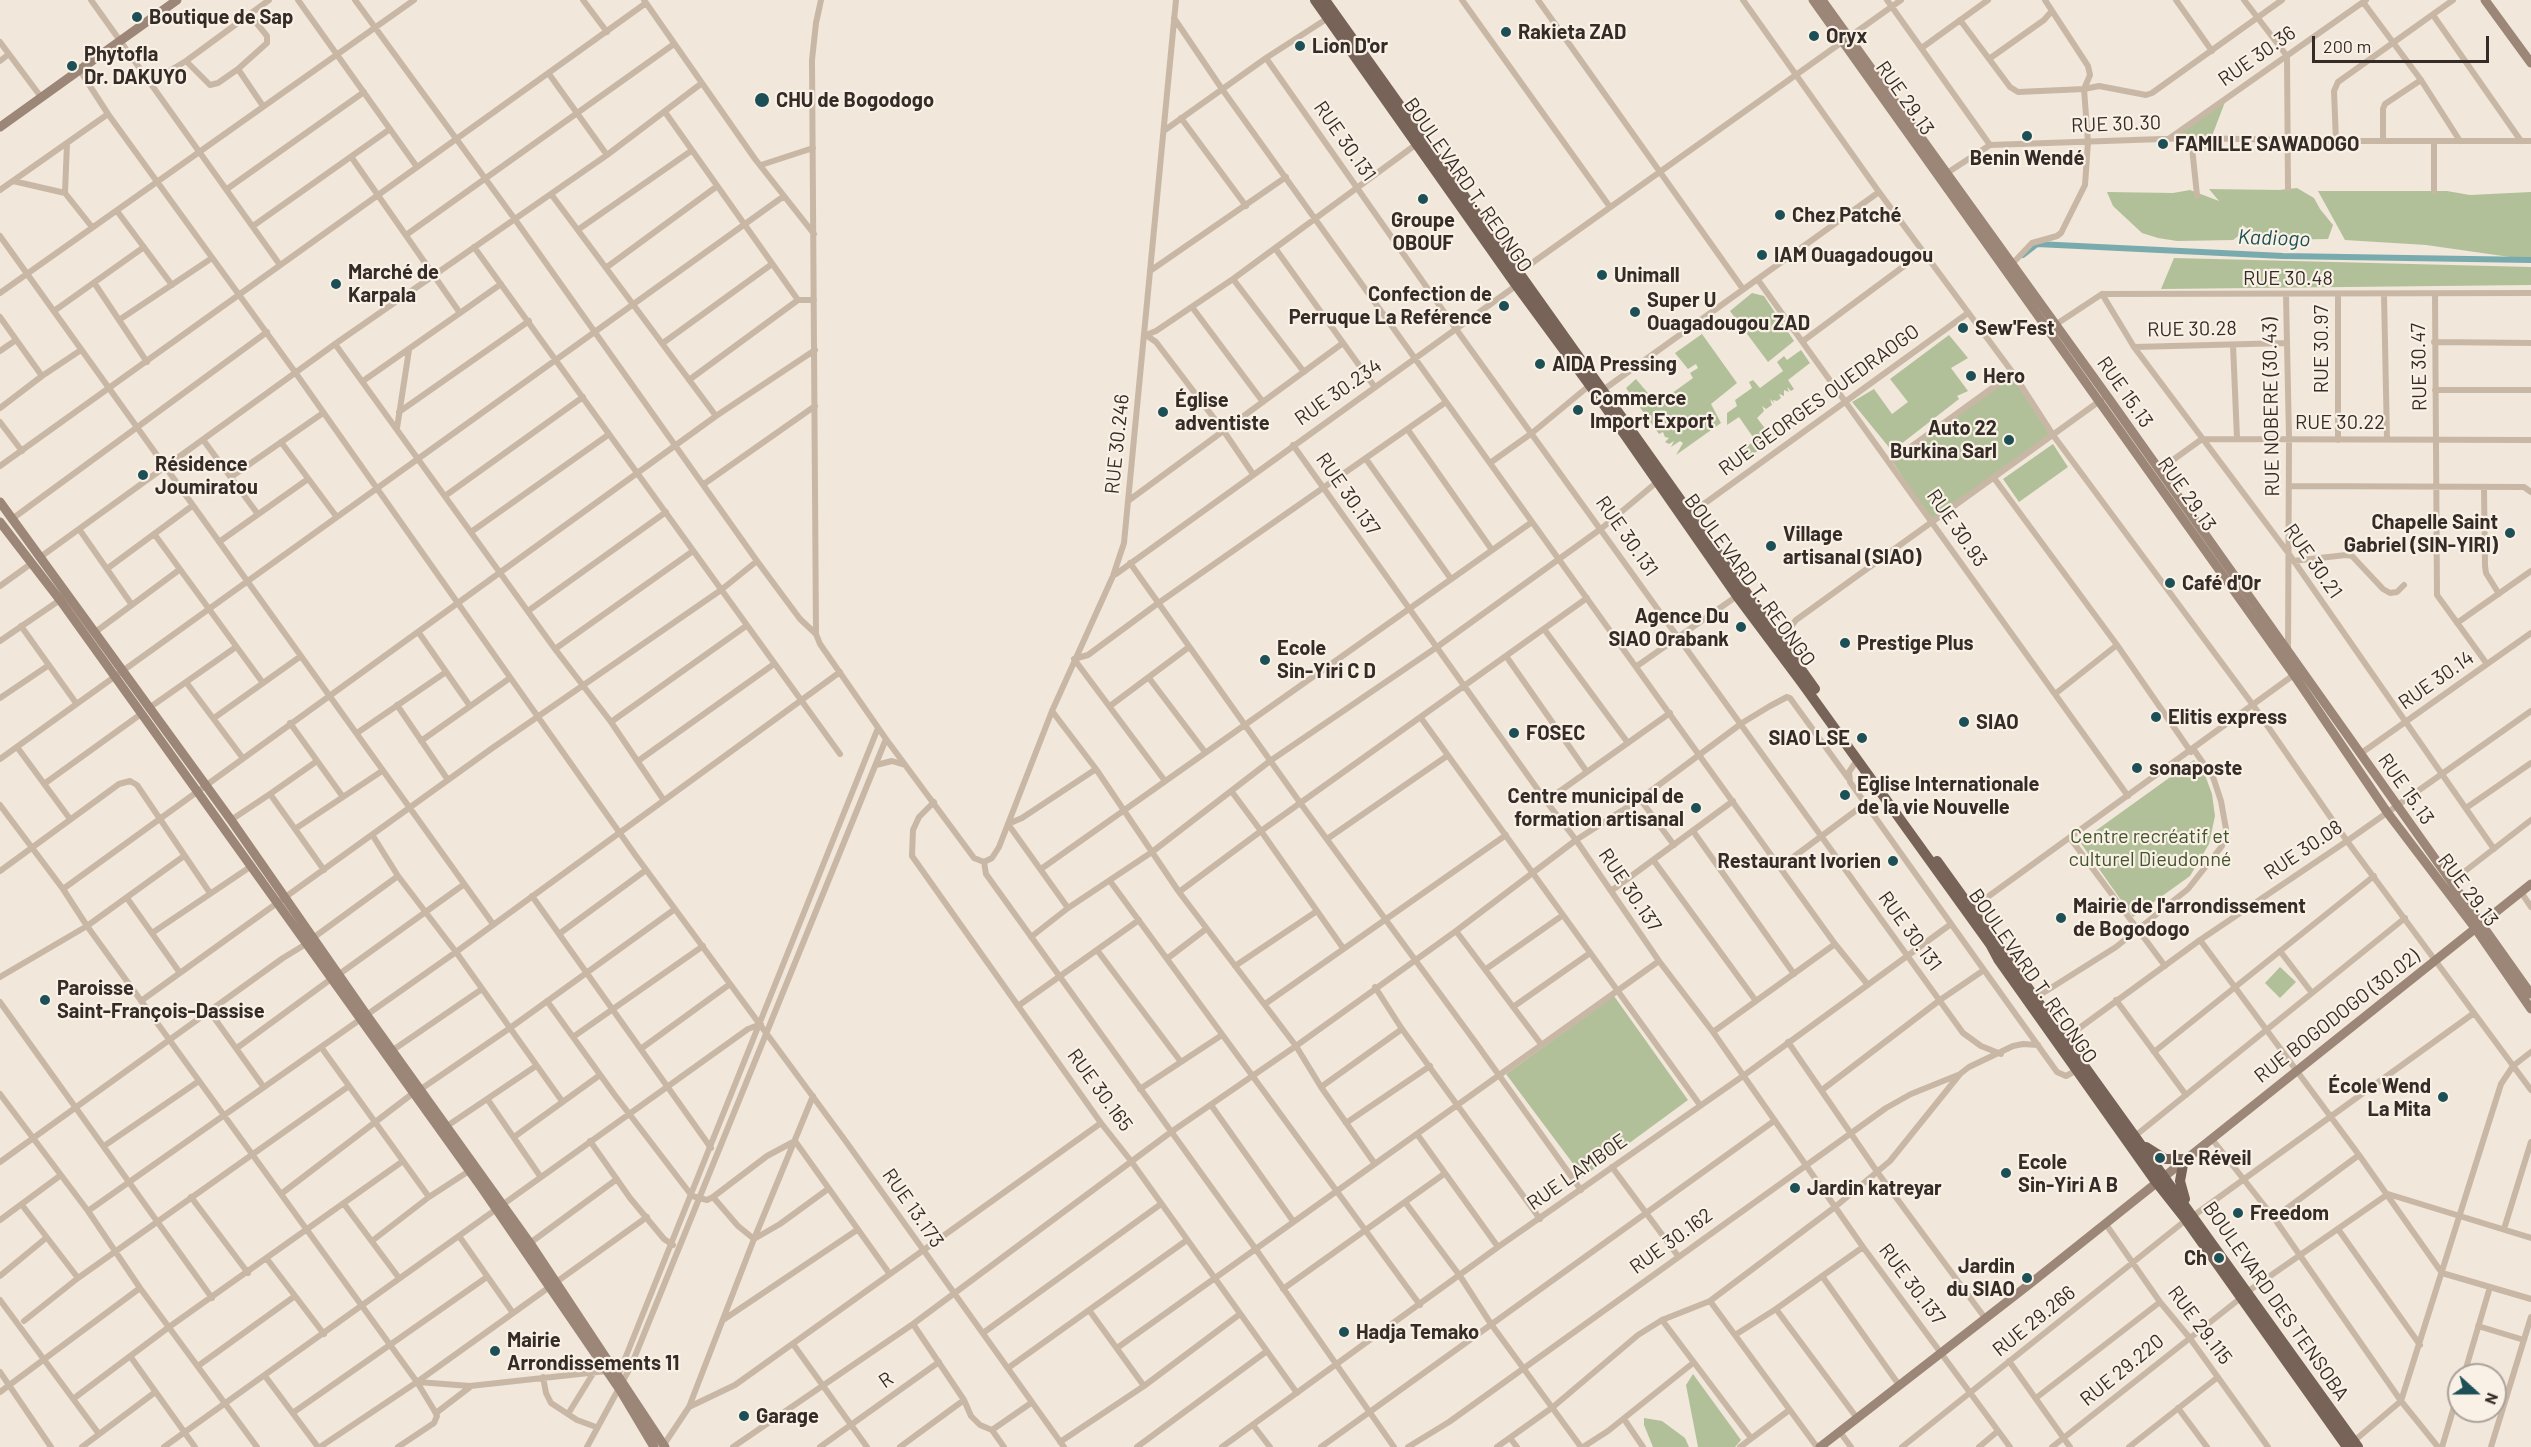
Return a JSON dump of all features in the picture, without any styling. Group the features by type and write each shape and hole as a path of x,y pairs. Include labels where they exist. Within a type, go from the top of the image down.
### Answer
{"main road":[{"path":"1,124 177,0"},
{"name":"BOULEVARD T. REONGO","path":"1315,0 1420,141"},
{"name":"BOULEVARD T. REONGO","path":"1325,0 1420,141 1737,596 1778,643 1802,683 1857,760 2036,998 2078,1070 2160,1179"},
{"name":"RUE 29.13","path":"1813,0 1846,39 2297,673 2387,812 2531,994"},
{"name":"RUE 15.13","path":"1822,0 1846,39 2012,264 2103,399 2159,470 2288,654 2297,673 2360,754 2451,882 2479,926"},
{"path":"2485,0 2527,49 2531,63"},
{"name":"BOULEVARD T. REONGO","path":"1518,279 1604,390 1778,643 1930,852 2062,1041 2138,1140 2160,1179"},
{"path":"0,502 60,600 113,677 250,867 281,902"},
{"path":"1,525 36,560 123,670 231,820 281,902 416,1092 469,1171 530,1243 552,1285 607,1371 619,1383 654,1447"},
{"name":"RUE BOGODOGO (30.02)","path":"1818,1447 2212,1139 2531,884"},
{"name":"RUE 29.13","path":"2479,926 2531,1009"},
{"path":"362,1016 393,1050 416,1092 447,1126 499,1207 664,1446"},
{"path":"2138,1140 2164,1159 2184,1159 2180,1181 2186,1205"},
{"name":"BOULEVARD DES TENSOBA","path":"2160,1179 2186,1205 2190,1218"},
{"name":"BOULEVARD DES TENSOBA","path":"2160,1179 2190,1218 2350,1446"}],"street":[{"path":"91,0 280,265"},
{"path":"151,82 186,61 269,0"},
{"path":"298,0 417,167"},
{"path":"355,0 595,331 757,561 800,619 816,634 886,739 974,858 984,862 986,874 1255,1248 1394,1447"},
{"path":"0,292 414,0"},
{"path":"583,0 607,32"},
{"path":"816,634 812,60 821,0"},
{"name":"RUE 30.246","path":"984,862 996,854 1052,711 1113,576 1124,543 1146,335 1176,0"},
{"path":"1462,0 1610,207"},
{"path":"1538,0 1743,289"},
{"path":"1743,0 1879,192 2013,373 2053,435 2253,705 2347,841 2531,1090"},
{"path":"1887,0 1923,47 1990,145 1947,173"},
{"name":"RUE 30.234","path":"1113,576 1456,328 1610,207 1902,0"},
{"path":"1923,47 1988,0"},
{"path":"2012,264 2031,243 2061,233 2085,185 2088,142 2085,89 2090,75 2088,66 2050,12 2045,0"},
{"path":"2176,0 2212,51"},
{"path":"2244,0 2288,56 2288,189"},
{"path":"1960,20 2010,87 2018,92 2085,89 2099,86 2146,94 2152,93 2282,0"},
{"path":"2336,141 2334,91 2338,82 2453,0"},
{"path":"0,466 549,74 645,1 761,165 814,234"},
{"path":"2364,1 2421,80 2460,141"},
{"name":"RUE 30.36","path":"2168,139 2364,1"},
{"path":"1989,59 2044,20 2050,12"},
{"path":"186,61 210,85 218,83 238,69 267,43 267,36 250,15"},
{"path":"2433,15 2521,141"},
{"path":"1174,18 1699,755 1835,944 1868,985"},
{"path":"1165,130 1222,88 1328,18"},
{"path":"0,42 41,97"},
{"path":"406,235 674,44"},
{"path":"0,60 9,54"},
{"name":"RUE 30.131","path":"1266,58 1456,328 1602,528 1678,637 1743,723 1963,1033 1981,1046 2001,1054"},
{"name":"RUE 13.173","path":"79,69 108,114 267,332 646,870 761,1024 1062,1445"},
{"path":"238,69 263,106"},
{"path":"549,74 607,154"},
{"path":"2383,141 2385,104 2421,80"},
{"path":"0,586 204,441 295,372 607,154 702,83"},
{"path":"227,189 364,92"},
{"path":"664,112 798,300"},
{"path":"0,190 108,114"},
{"path":"1181,118 1246,207"},
{"path":"253,226 390,129"},
{"path":"2191,138 2197,195"},
{"name":"RUE 30.30","path":"1990,145 2191,138 2531,141"},
{"path":"1146,335 1156,331 1233,279 1316,220 1420,141"},
{"path":"2434,141 2434,191"},
{"path":"65,193 67,143"},
{"path":"761,165 813,148"},
{"path":"579,229 691,151"},
{"path":"352,158 460,313"},
{"path":"1150,271 1246,207 1286,177"},
{"path":"12,181 65,193 92,228"},
{"path":"607,267 716,187"},
{"path":"1604,390 1879,192"},
{"path":"551,194 635,304 716,416"},
{"path":"0,759 784,196"},
{"path":"117,211 172,285"},
{"path":"0,236 493,924"},
{"path":"54,311 144,247"},
{"path":"474,247 840,754"},
{"path":"1275,248 1374,386"},
{"path":"1803,341 1923,252"},
{"path":"119,320 212,258"},
{"path":"663,343 772,264"},
{"path":"1233,279 1304,372"},
{"name":"RUE 30.93","path":"1758,280 2128,796"},
{"path":"95,284 147,362"},
{"path":"363,381 501,284"},
{"name":"RUE 30.48","path":"2102,294 2531,293"},
{"path":"2055,325 2102,294"},
{"name":"RUE 30.21","path":"2102,294 2134,347 2289,554 2494,849"},
{"name":"RUE NOBERE (30.43)","path":"2286,294 2289,438 2288,654"},
{"path":"2384,294 2387,439"},
{"name":"RUE 30.47","path":"2435,294 2437,595 2487,664"},
{"name":"RUE 30.97","path":"2338,295 2338,440"},
{"path":"688,380 798,300 814,300"},
{"path":"1192,307 1263,402"},
{"name":"RUE GEORGES OUEDRAOGO","path":"1690,514 1968,313"},
{"path":"0,317 42,376"},
{"path":"399,412 528,321"},
{"path":"12,519 267,332"},
{"path":"1146,335 1156,342 1223,430 1253,474"},
{"path":"0,351 16,340"},
{"path":"2434,342 2531,343"},
{"path":"1128,501 1343,343"},
{"name":"RUE 30.28","path":"2134,347 2287,343"},
{"path":"335,344 610,722 663,799"},
{"path":"2234,345 2237,438"},
{"path":"0,408 81,350"},
{"path":"397,428 409,350"},
{"path":"63,889 242,757 419,633 500,571 716,416 815,350"},
{"path":"1890,462 2013,373"},
{"path":"1490,463 1532,433 1590,385"},
{"path":"2435,390 2531,390"},
{"path":"445,496 583,397"},
{"path":"1778,643 1796,620 2103,399"},
{"path":"1165,781 1074,659 1088,655 1157,604 1446,402"},
{"path":"704,484 815,406"},
{"path":"231,477 323,413"},
{"path":"0,422 22,451"},
{"path":"1408,430 1492,550"},
{"path":"471,532 608,435"},
{"path":"2159,470 2202,439"},
{"name":"RUE 30.22","path":"2202,439 2531,440"},
{"path":"204,441 257,513"},
{"path":"281,442 336,516"},
{"name":"RUE 30.137","path":"1293,445 1576,840 1659,961 1713,1032 1835,1207 2010,1447"},
{"path":"1366,459 1451,579"},
{"path":"1994,477 2213,777 2221,801 2226,829 2222,846 2188,889 2116,947 2036,998"},
{"path":"219,542 308,479"},
{"path":"1031,937 1068,908 1152,852 1270,761 1437,648 1602,528 1657,482"},
{"path":"2289,486 2524,487 2531,492"},
{"path":"2484,488 2485,566 2486,573 2499,594"},
{"path":"108,568 192,506"},
{"path":"528,611 666,512"},
{"path":"1041,868 1245,722 1532,522"},
{"path":"79,529 132,604"},
{"path":"154,535 263,682"},
{"path":"555,649 693,551"},
{"path":"2293,561 2352,556 2383,589 2390,593 2397,592 2404,585"},
{"path":"141,1001 448,780 721,590 757,561"},
{"path":"1130,563 1157,604 1245,722 1270,761 1581,1190"},
{"path":"94,633 179,570"},
{"path":"2457,623 2531,571"},
{"path":"1637,666 1737,596"},
{"path":"1179,892 1587,598"},
{"path":"0,641 60,600"},
{"path":"21,626 76,703"},
{"path":"610,722 746,626"},
{"path":"1544,629 1628,742"},
{"path":"419,633 470,706"},
{"name":"RUE 30.14","path":"2360,754 2531,633"},
{"path":"2055,694 2117,645"},
{"path":"149,708 236,647"},
{"path":"1110,706 1189,647"},
{"path":"214,718 301,656"},
{"path":"1506,656 1587,772"},
{"path":"638,761 774,664"},
{"path":"0,698 49,665"},
{"path":"357,733 446,672"},
{"path":"88,1211 456,952 840,672"},
{"path":"1970,910 2297,673"},
{"path":"422,741 510,678"},
{"path":"1149,678 1204,752"},
{"path":"186,682 242,757"},
{"path":"733,1447 913,1324 1131,1161 1456,931 1576,840 1640,799 1743,723 1787,697 1792,700 2057,1072 2066,1076 2078,1070"},
{"path":"397,705 448,780"},
{"path":"1052,711 1096,769 1179,892 1296,1046 1321,1087 1375,1164"},
{"name":"RUE 30.08","path":"2062,1041 2200,940 2347,841 2531,711"},
{"path":"1546,801 1670,713"},
{"path":"44,784 141,714"},
{"path":"1421,718 1700,1105"},
{"path":"290,723 343,797"},
{"path":"619,1383 878,728"},
{"path":"587,1447 619,1383 699,1199 886,739"},
{"path":"17,747 70,819"},
{"path":"1327,839 1447,756"},
{"path":"231,820 317,760"},
{"path":"1848,778 1851,767 1857,760"},
{"path":"875,765 892,761 905,765"},
{"path":"2466,808 2531,763"},
{"path":"1068,908 1008,824 1022,818 1096,769"},
{"path":"295,829 382,771"},
{"path":"0,871 118,784 130,781 137,785 210,893"},
{"path":"1232,792 1262,831 1343,948"},
{"path":"270,794 324,870"},
{"path":"1640,799 1674,845"},
{"path":"1611,891 1733,801"},
{"name":"RUE 30.165","path":"934,802 919,817 914,830 912,856 1101,1123 1131,1161 1297,1393"},
{"path":"1780,867 1866,803"},
{"path":"0,806 63,889 87,926 306,1231 417,1382 436,1413"},
{"path":"2451,882 2531,820"},
{"path":"1692,831 1794,974"},
{"path":"373,836 398,876 456,952 562,1101"},
{"path":"1265,1004 1506,836"},
{"path":"2070,838 2165,966"},
{"path":"0,977 87,926 184,856"},
{"path":"1654,861 1756,1000"},
{"path":"152,933 250,867"},
{"path":"559,934 646,870"},
{"path":"0,1162 398,876"},
{"path":"2154,1052 2374,876"},
{"path":"1110,880 1420,1305"},
{"path":"237,1048 463,885"},
{"path":"2521,892 2531,907"},
{"path":"532,896 711,1148"},
{"path":"127,898 180,973"},
{"path":"280,1194 416,1092 510,1028 675,909"},
{"path":"1235,966 1317,911"},
{"path":"1486,969 1563,915"},
{"path":"2138,1140 2186,1095 2405,918"},
{"path":"1018,1006 1139,920"},
{"name":"RUE LAMBOE","path":"1222,1447 1498,1247 1743,1076 1951,924"},
{"path":"1168,958 1206,929"},
{"path":"1456,931 1541,1044"},
{"path":"2200,940 2388,1194 2442,1273 2531,1299"},
{"path":"1713,1032 1835,944"},
{"path":"573,1037 703,946"},
{"path":"1097,950 1182,1062"},
{"path":"2280,951 2312,993"},
{"path":"1513,1006 1590,953"},
{"path":"1117,1348 1659,961"},
{"path":"1822,1090 1940,1000 1984,970"},
{"path":"642,1048 730,984"},
{"path":"1375,987 1402,1029 1540,1218"},
{"path":"393,1050 482,989"},
{"path":"2116,1000 2186,1095"},
{"path":"547,1001 600,1076 692,1196 699,1199 713,1197 767,1156 795,1141"},
{"path":"0,1002 212,1298"},
{"path":"210,1012 263,1086"},
{"name":"RUE 29.266","path":"1902,1447 2190,1218 2474,1013"},
{"path":"164,1447 324,1334 540,1176 748,1029 761,1024"},
{"path":"1321,1087 1402,1029"},
{"path":"1140,1089 1222,1035"},
{"path":"1788,1042 1878,1173 1985,1318"},
{"path":"1497,1447 1553,1407 1633,1339 1662,1320 1710,1300 1878,1173 1960,1074 1981,1060 2023,1044 2038,1045"},
{"path":"321,1047 429,1197"},
{"path":"2350,1446 2401,1401 2501,1084 2513,1066 2531,1052"},
{"path":"447,1126 536,1066"},
{"path":"1346,1124 1430,1066"},
{"name":"RUE 30.162","path":"1408,1447 1449,1422 1886,1108 1911,1094 1960,1074"},
{"path":"514,1137 600,1076"},
{"path":"104,1146 199,1081"},
{"path":"24,1321 78,1278 251,1153 349,1086"},
{"path":"0,1094 3,1104 33,1138 88,1211 140,1288 257,1447"},
{"path":"664,1446 689,1407 754,1239 813,1096"},
{"path":"488,1100 540,1176"},
{"path":"1211,1105 1293,1221"},
{"path":"1321,1447 1774,1121"},
{"path":"689,1407 735,1385 1101,1123"},
{"path":"1417,1134 1498,1247"},
{"path":"2212,1139 2274,1218 2401,1401 2440,1447"},
{"path":"590,1141 664,1239 673,1245"},
{"path":"795,1141 889,1273"},
{"path":"2504,1229 2531,1142"},
{"path":"2274,1218 2359,1155"},
{"path":"74,1399 170,1327 403,1161"},
{"path":"1612,1167 1678,1256"},
{"path":"372,1240 429,1197 469,1171"},
{"path":"1283,1289 1444,1174"},
{"path":"0,1220 61,1175"},
{"path":"530,1243 617,1179"},
{"path":"754,1239 780,1224 828,1189"},
{"path":"2388,1194 2531,1238"},
{"name":"RUE 29.220","path":"2052,1447 2244,1295 2388,1194"},
{"path":"191,1197 248,1273"},
{"path":"713,1197 738,1226 754,1239"},
{"path":"1405,1202 1460,1276 1523,1369 1582,1447 1624,1419 1693,1363"},
{"path":"344,1204 399,1278"},
{"path":"983,1333 1161,1204"},
{"path":"22,1205 78,1278"},
{"path":"265,1376 319,1447 417,1382 647,1217"},
{"name":"RUE 29.115","path":"2105,1223 2160,1302 2189,1337 2268,1447"},
{"path":"2338,1229 2420,1345"},
{"path":"722,1320 857,1230"},
{"path":"459,1236 513,1313"},
{"path":"0,1276 46,1238"},
{"path":"1008,1368 1187,1240"},
{"path":"1735,1335 1776,1310 1863,1246"},
{"path":"267,1259 324,1334"},
{"path":"1822,1276 1899,1385"},
{"path":"294,1412 487,1277"},
{"path":"2467,1363 2490,1287"},
{"path":"0,1392 140,1288"},
{"path":"198,1366 295,1296"},
{"path":"0,1300 99,1434"},
{"path":"1710,1300 1788,1411 1818,1447"},
{"path":"2037,1398 2160,1302"},
{"path":"1089,1310 1144,1386"},
{"path":"1776,1310 1857,1418"},
{"path":"1062,1445 1240,1314"},
{"path":"2491,1447 2531,1317"},
{"path":"1662,1320 1751,1438"},
{"path":"913,1324 964,1400 975,1421 992,1430 1004,1447"},
{"path":"2478,1326 2524,1340"},
{"path":"793,1344 867,1447"},
{"path":"1137,1447 1267,1351"},
{"path":"130,1356 154,1393 195,1447"},
{"path":"2009,1361 2070,1447"},
{"name":"R","path":"820,1447 939,1362"},
{"path":"417,1382 470,1386 607,1371"},
{"path":"0,1372 51,1447"},
{"path":"568,1414 594,1372"},
{"path":"543,1377 546,1394 551,1403 596,1427"},
{"path":"2129,1447 2218,1377"},
{"path":"398,1447 434,1423 436,1413 470,1386"},
{"path":"82,1447 154,1393"},
{"path":"900,1447 964,1400"},
{"path":"992,1430 1031,1403"},
{"path":"2178,1408 2206,1447"},
{"path":"1740,1447 1788,1411"},
{"path":"1624,1419 1643,1447"},
{"path":"2440,1447 2448,1423"},
{"path":"1253,1425 1270,1447"},
{"path":"1979,1447 1998,1431"},
{"path":"1840,1432 1851,1447"},
{"path":"1510,1438 1517,1447"}],"green space":[{"path":"2225,102 2207,149 2194,151 2194,135 2175,136"},
{"path":"2297,188 2314,198 2333,225 2328,239 2264,240 2242,225 2241,234 2233,240 2177,241 2158,238 2142,233 2113,206 2107,192 2173,193 2190,190 2219,201 2209,189"},
{"path":"2318,191 2447,191 2470,195 2531,192 2531,260 2426,245 2345,240"},
{"path":"2174,258 2531,267 2531,285 2161,289"},
{"path":"1752,293 1764,296 1794,341 1768,362 1730,311"},
{"path":"1702,334 1737,383 1711,404 1721,423 1676,455 1683,443 1680,441 1671,447 1674,441 1669,444 1665,442 1669,438 1665,437 1663,432 1659,434 1626,388 1636,379 1657,404 1693,378 1690,373 1698,368 1696,364 1688,369 1675,353"},
{"path":"1949,335 1968,358 1951,368 1968,391 1957,396 1959,399 1892,451 1852,402 1874,389 1892,414 1908,402 1890,379"},
{"path":"1801,350 1810,363 1788,380 1794,389 1791,391 1787,387 1789,392 1784,390 1784,396 1779,394 1781,398 1777,401 1773,400 1774,403 1770,399 1772,405 1766,409 1762,406 1764,411 1757,418 1770,435 1778,429 1780,431 1764,442 1764,435 1759,437 1759,442 1763,447 1749,457 1744,449 1755,440 1739,417 1727,425 1727,413 1737,406 1735,400 1752,388 1749,382 1753,380 1760,388 1783,371 1777,362 1784,356 1787,360"},
{"path":"2012,374 2050,434 1931,520 1892,461"},
{"path":"2053,444 2068,467 2019,502 2003,479"},
{"name":"Centre recréatif et culturel Dieudonné","path":"2194,760 2205,775 2212,794 2215,816 2209,844 2190,876 2133,917 2080,842"},
{"path":"2280,967 2296,982 2280,998 2265,983"},
{"path":"1614,996 1688,1100 1583,1177 1506,1074"},
{"path":"1693,1374 1741,1440 1735,1447 1698,1447 1686,1385"},
{"path":"1644,1418 1662,1421 1685,1438 1689,1447 1653,1447 1644,1425"}],"waterway":[{"name":"Kadiogo","path":"2023,255 2037,244 2283,256 2531,260"}],"place":[{"name":"Boutique de Sap","path":"137,17"},
{"name":"Rakieta ZAD","path":"1506,32"},
{"name":"Oryx","path":"1814,36"},
{"name":"Lion D'or","path":"1300,46"},
{"name":"Phytofla Dr. DAKUYO","path":"72,66"},
{"name":"CHU de Bogodogo","path":"762,100"},
{"name":"Benin Wendé","path":"2027,136"},
{"name":"FAMILLE SAWADOGO","path":"2163,144"},
{"name":"Groupe OBOUF","path":"1423,199"},
{"name":"Chez Patché","path":"1780,215"},
{"name":"IAM Ouagadougou","path":"1762,255"},
{"name":"Unimall","path":"1602,275"},
{"name":"Marché de Karpala","path":"336,284"},
{"name":"Confection de Perruque La Reférence","path":"1504,306"},
{"name":"Super U Ouagadougou ZAD","path":"1635,312"},
{"name":"Sew'Fest","path":"1963,328"},
{"name":"AIDA Pressing","path":"1540,364"},
{"name":"Hero","path":"1971,376"},
{"name":"Commerce Import Export","path":"1578,410"},
{"name":"Église adventiste","path":"1163,412"},
{"name":"Auto 22 Burkina Sarl","path":"2009,440"},
{"name":"Résidence Joumiratou","path":"143,475"},
{"name":"Chapelle Saint Gabriel (SIN-YIRI)","path":"2510,533"},
{"name":"Village artisanal (SIAO)","path":"1771,546"},
{"name":"Café d'Or","path":"2170,583"},
{"name":"Agence Du SIAO Orabank","path":"1741,627"},
{"name":"Prestige Plus","path":"1845,643"},
{"name":"Ecole Sin-Yiri C D","path":"1265,660"},
{"name":"Elitis express","path":"2156,717"},
{"name":"SIAO","path":"1964,722"},
{"name":"FOSEC","path":"1514,733"},
{"name":"SIAO LSE","path":"1862,738"},
{"name":"sonaposte","path":"2137,768"},
{"name":"Eglise Internationale de la vie Nouvelle","path":"1845,795"},
{"name":"Centre municipal de formation artisanal","path":"1696,808"},
{"name":"Restaurant Ivorien","path":"1893,861"},
{"name":"Mairie de l'arrondissement de Bogodogo","path":"2061,918"},
{"name":"Paroisse Saint-François-Dassise","path":"45,1000"},
{"name":"École Wend La Mita","path":"2443,1097"},
{"name":"Le Réveil","path":"2160,1158"},
{"name":"Ecole Sin-Yiri A B","path":"2006,1173"},
{"name":"Jardin katreyar","path":"1795,1188"},
{"name":"Freedom","path":"2238,1213"},
{"name":"Ch","path":"2219,1258"},
{"name":"Jardin du SIAO","path":"2027,1278"},
{"name":"Hadja Temako","path":"1344,1332"},
{"name":"Mairie Arrondissements 11","path":"495,1351"},
{"name":"Garage","path":"744,1416"}]}
